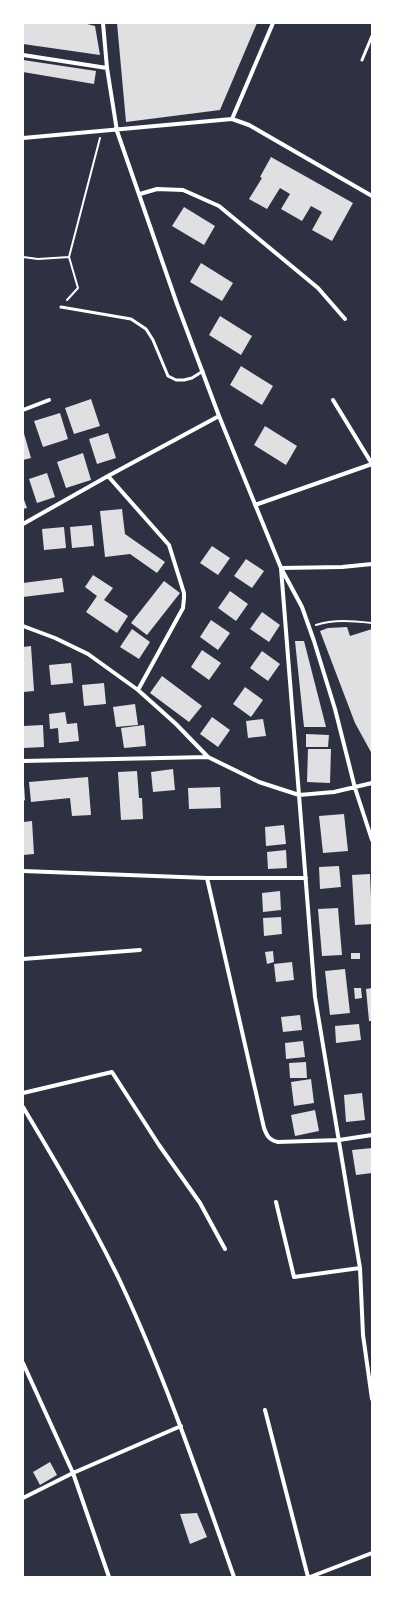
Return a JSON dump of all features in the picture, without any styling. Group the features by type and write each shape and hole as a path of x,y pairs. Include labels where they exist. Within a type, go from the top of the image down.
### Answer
{"street":[{"path":"103,23 107,68 117,131 178,304 220,416 281,568 302,607 314,640 335,709 355,788 372,840"},
{"path":"232,120 273,23"},
{"path":"23,56 107,68"},
{"path":"23,138 232,120 249,125 372,196"},
{"path":"140,194 156,189 183,190 219,206 318,288 345,318"},
{"path":"23,410 49,400"},
{"path":"255,505 372,464 333,400"},
{"path":"23,524 108,476 220,416"},
{"path":"108,476 169,545 184,598 183,608 138,690"},
{"path":"281,568 342,567 372,564"},
{"path":"281,568 315,997 360,1268 363,1335 372,1399"},
{"path":"23,626 55,638 88,654 138,690 176,724 208,758 259,782 299,795 334,792 372,783"},
{"path":"23,761 208,758"},
{"path":"23,871 207,878 306,878"},
{"path":"207,878 264,1128 268,1137 278,1142 339,1140 372,1135"},
{"path":"23,959 140,950"},
{"path":"23,1093 112,1072 159,1145 200,1203 225,1249"},
{"path":"23,1107 120,1280 181,1426 234,1577"},
{"path":"276,1202 294,1277 360,1268"},
{"path":"23,1363 73,1474 109,1577"},
{"path":"265,1410 309,1577 372,1553"},
{"path":"23,1498 181,1426"}],"lane":[{"path":"362,60 372,36"},
{"path":"61,307 131,319 146,329 153,340 168,376 176,380 192,378 203,371"}],"path":[{"path":"61,307 78,288 69,257 102,132"},
{"path":"23,257 38,259 69,257"},
{"path":"312,627 327,622 344,621 372,623"}],"building":[{"path":"23,23 83,23 95,26 100,55 23,44"},
{"path":"117,23 257,23 220,110 126,122"},
{"path":"23,60 96,71 94,84 23,72"},
{"path":"271,157 353,203 332,241 312,230 322,212 311,206 302,221 281,209 290,194 280,188 267,209 249,199 262,178 260,177"},
{"path":"184,207 215,226 204,245 172,226"},
{"path":"201,263 233,283 222,301 190,282"},
{"path":"220,316 252,336 241,355 209,335"},
{"path":"241,366 273,386 262,405 230,385"},
{"path":"91,399 100,426 74,434 65,408"},
{"path":"60,413 68,439 43,447 34,421"},
{"path":"265,426 297,446 286,465 254,445"},
{"path":"23,430 31,458 23,460"},
{"path":"108,433 116,458 97,464 89,439"},
{"path":"83,453 91,480 66,488 57,462"},
{"path":"47,473 55,497 37,503 29,479"},
{"path":"23,497 27,508 23,509"},
{"path":"122,509 125,534 165,562 157,573 130,554 105,557 100,511"},
{"path":"92,525 94,546 72,548 70,527"},
{"path":"64,527 66,548 44,550 42,529"},
{"path":"212,546 230,558 218,575 200,563"},
{"path":"246,559 264,571 252,588 234,576"},
{"path":"93,575 113,588 104,600 128,616 117,633 86,612 97,596 85,587"},
{"path":"62,578 64,592 23,597 23,583"},
{"path":"164,581 180,593 147,635 131,623"},
{"path":"230,591 248,604 236,621 218,608"},
{"path":"262,612 280,625 269,642 250,629"},
{"path":"211,620 230,633 218,650 200,637"},
{"path":"347,627 350,636 372,629 372,754 355,723 320,631 328,628"},
{"path":"132,629 150,642 139,659 120,647"},
{"path":"295,641 304,641 326,727 304,727"},
{"path":"31,646 34,691 23,692 23,647"},
{"path":"202,650 221,663 209,680 191,667"},
{"path":"262,651 280,664 268,681 250,668"},
{"path":"71,663 73,683 51,685 49,665"},
{"path":"162,676 202,706 189,722 150,693"},
{"path":"104,683 106,704 84,706 82,685"},
{"path":"245,687 263,700 251,717 233,704"},
{"path":"135,704 138,725 116,727 113,707"},
{"path":"65,712 67,724 77,723 79,741 59,743 58,728 50,729 49,714"},
{"path":"212,717 230,730 218,747 200,734"},
{"path":"263,719 266,736 248,738 246,721"},
{"path":"43,725 44,747 23,748 23,726"},
{"path":"144,725 146,746 124,748 121,728"},
{"path":"306,734 329,735 328,747 306,747"},
{"path":"308,749 331,749 330,783 307,782"},
{"path":"173,769 175,790 153,792 151,772"},
{"path":"137,771 139,798 142,798 143,819 121,820 118,772"},
{"path":"88,777 91,815 72,816 70,798 31,802 29,782"},
{"path":"23,785 25,800 23,801"},
{"path":"220,787 221,808 189,809 188,788"},
{"path":"344,814 348,851 323,853 319,816"},
{"path":"32,821 34,854 23,855 23,822"},
{"path":"284,825 286,844 266,846 265,827"},
{"path":"286,850 287,868 268,869 267,852"},
{"path":"339,866 341,887 320,889 319,867"},
{"path":"370,874 372,924 355,925 352,875"},
{"path":"280,891 281,910 263,912 262,893"},
{"path":"338,908 342,955 322,956 318,909"},
{"path":"281,917 282,934 264,936 263,918"},
{"path":"273,951 274,962 267,964 265,952"},
{"path":"351,953 360,953 360,959 351,959"},
{"path":"292,962 294,980 276,982 274,964"},
{"path":"345,969 350,1013 330,1015 325,971"},
{"path":"354,988 361,988 362,998 355,999"},
{"path":"372,988 372,1021 369,1021 366,989"},
{"path":"300,1015 302,1030 283,1032 281,1017"},
{"path":"359,1024 361,1040 336,1043 335,1026"},
{"path":"303,1041 305,1057 286,1059 285,1043"},
{"path":"306,1062 307,1078 290,1078 289,1063"},
{"path":"311,1079 314,1103 294,1106 291,1082"},
{"path":"362,1093 365,1120 346,1122 344,1095"},
{"path":"315,1110 319,1131 295,1136 291,1115"},
{"path":"372,1148 372,1173 356,1175 352,1150"},
{"path":"50,1462 57,1475 40,1485 33,1472"},
{"path":"197,1513 207,1537 190,1544 180,1514"}]}
